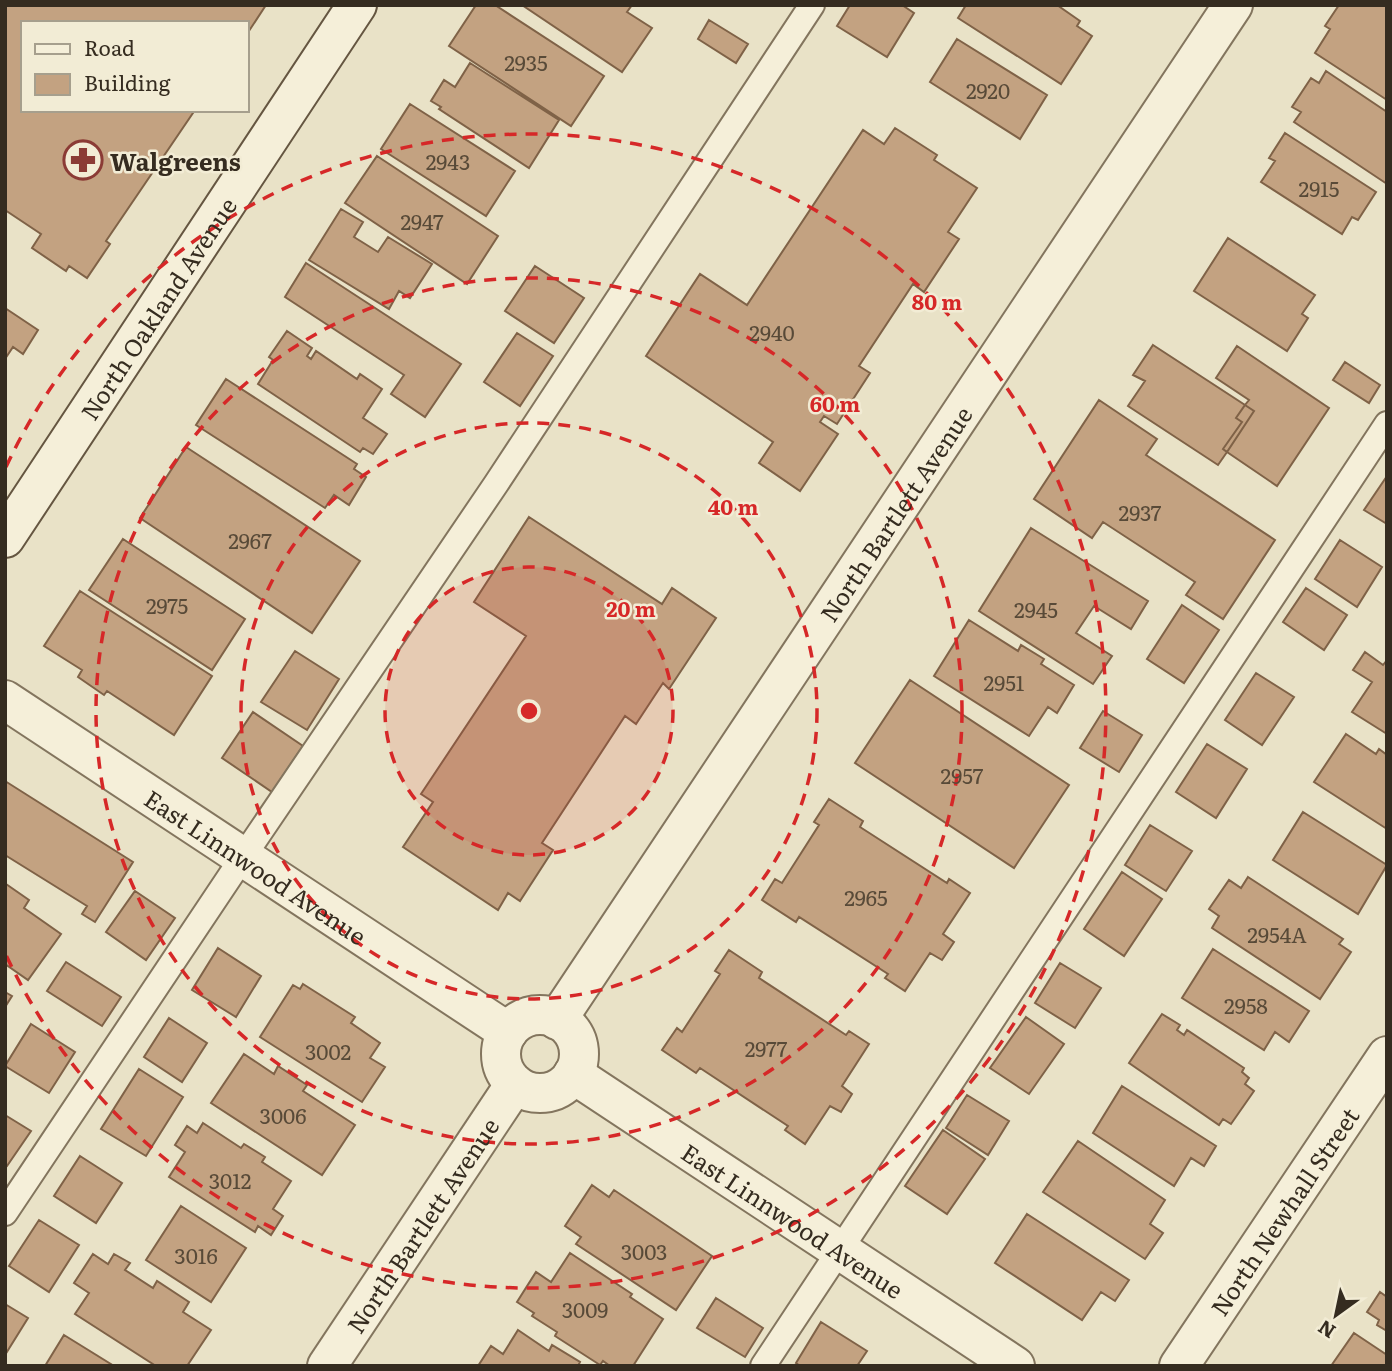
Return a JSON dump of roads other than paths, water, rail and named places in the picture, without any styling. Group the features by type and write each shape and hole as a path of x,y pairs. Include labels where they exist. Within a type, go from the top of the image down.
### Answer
{"street":[{"name":"North Oakland Avenue","path":"5,538 357,5"},
{"name":"North Bartlett Avenue","path":"557,1020 1233,5"},
{"name":"East Linnwood Avenue","path":"5,700 508,1032"},
{"path":"541,1015 557,1020 569,1027 576,1038 579,1062 573,1074 567,1083 557,1090 534,1093 522,1090 505,1073 502,1042 521,1020 531,1016 541,1015"},
{"name":"North Newhall Street","path":"1180,1366 1387,1056"},
{"name":"East Linnwood Avenue","path":"573,1074 1014,1366"},
{"name":"North Bartlett Avenue","path":"327,1366 515,1084"}],"lane":[{"path":"5,1213 496,484 812,5"},
{"path":"763,1366 1387,424"}],"place":[{"name":"Walgreens","path":"83,160"}]}
